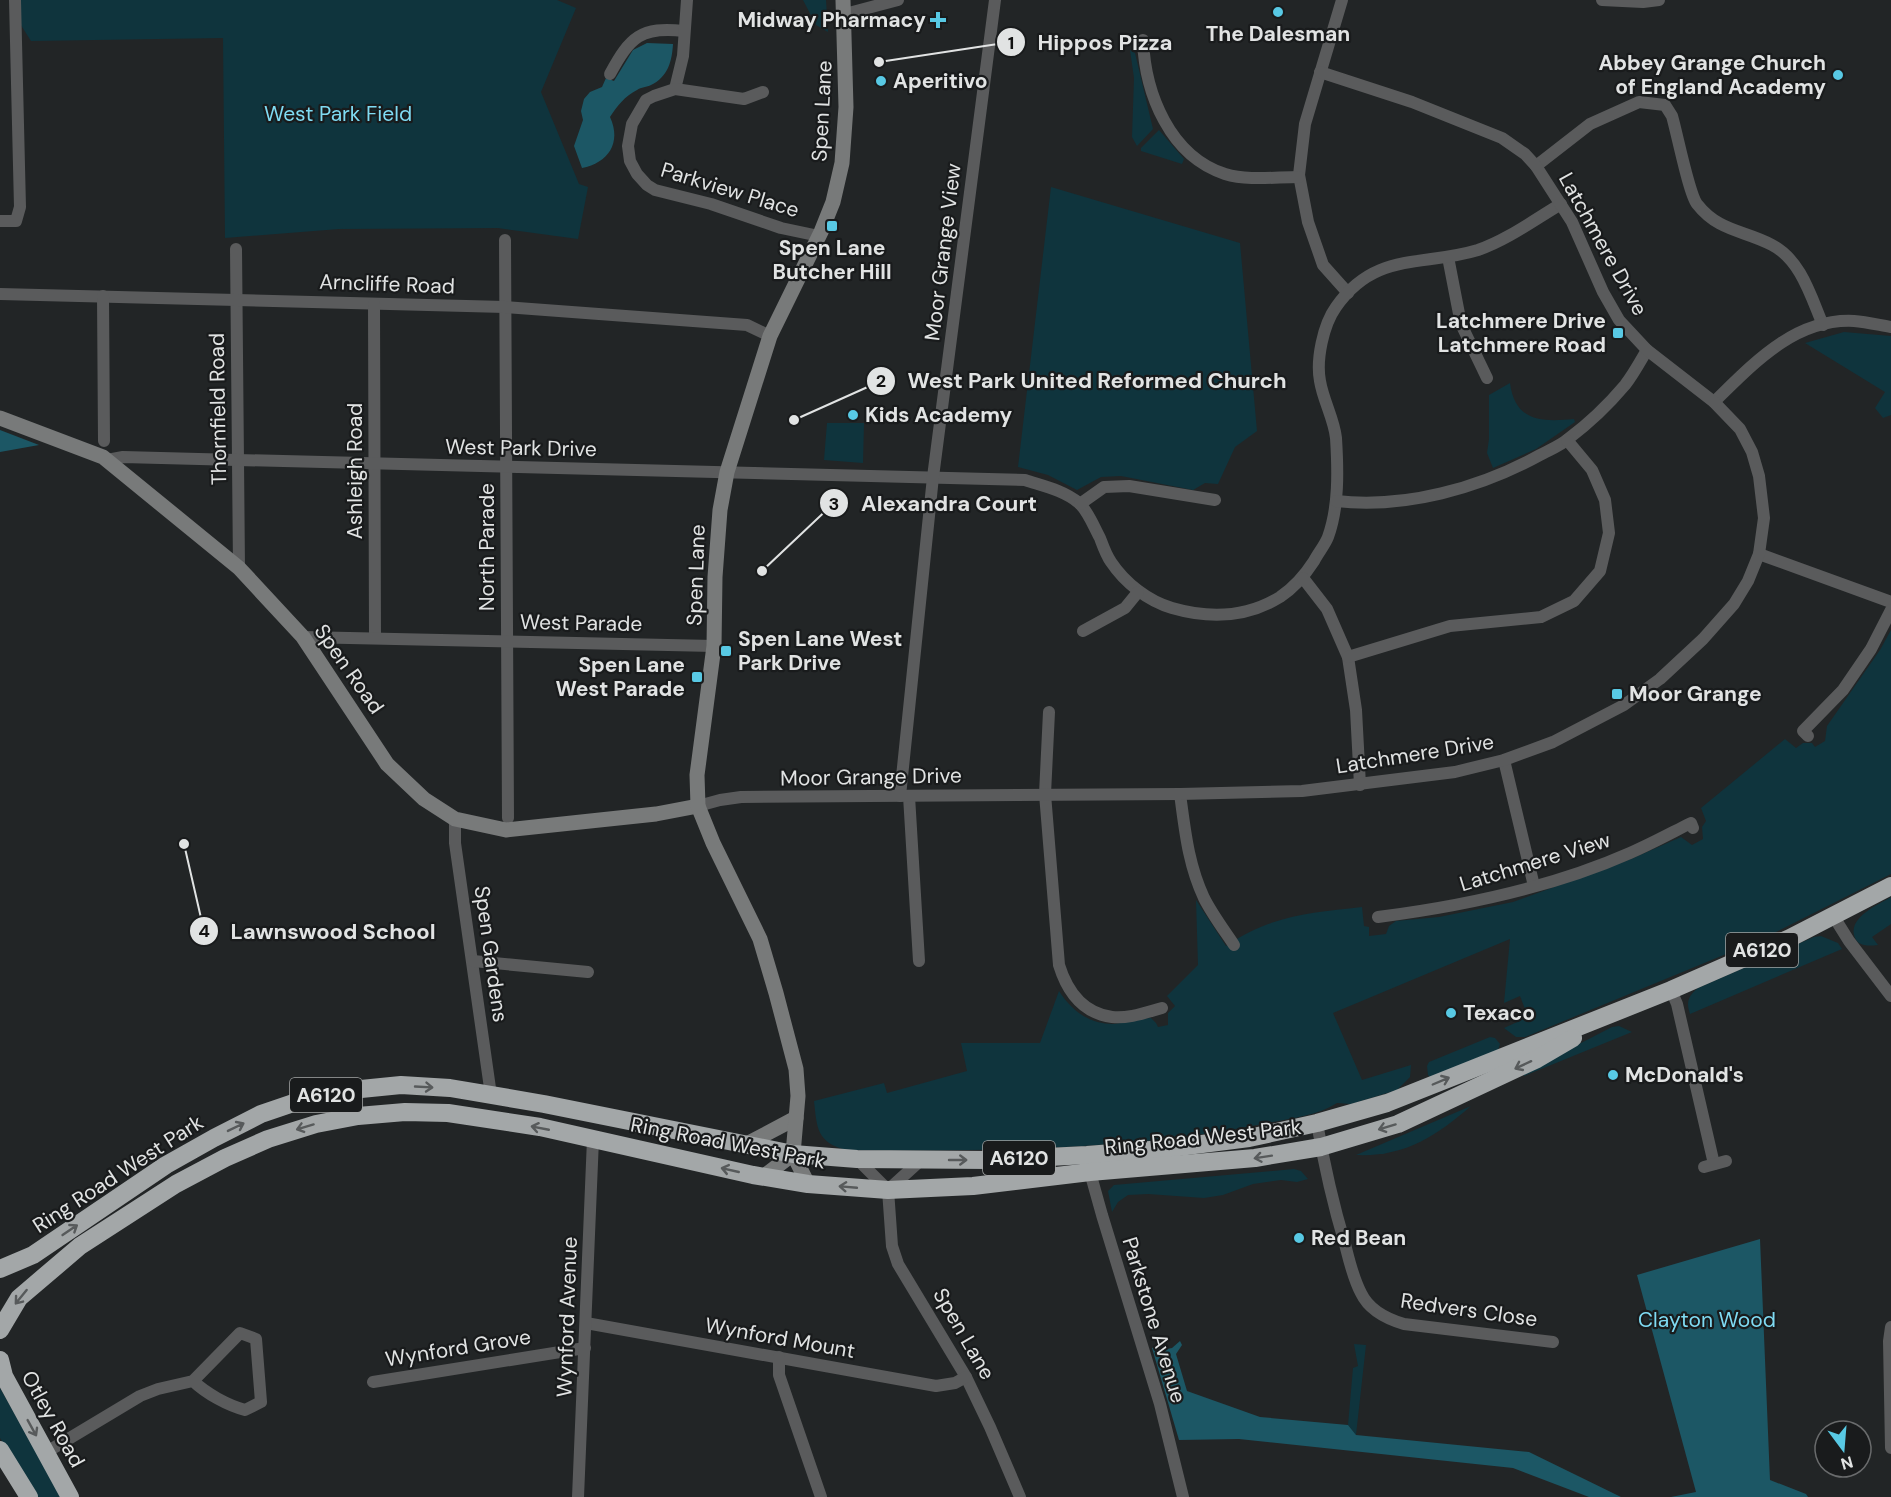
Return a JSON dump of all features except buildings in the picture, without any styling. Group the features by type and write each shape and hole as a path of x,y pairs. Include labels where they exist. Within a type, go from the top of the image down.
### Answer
{"highway":[{"name":"Ring Road West Park","path":"0,1330 19,1298 80,1246 176,1184 225,1158 268,1139 316,1124 358,1116 405,1112 448,1113 540,1127 764,1177 808,1184 888,1190 973,1186 1163,1149 1249,1138 1317,1123 1387,1103 1671,990 1834,917 1891,886"},
{"name":"Ring Road West Park","path":"0,1269 33,1255 166,1165 261,1114 308,1098 351,1090 401,1085 450,1088 793,1154 857,1159 989,1160 1088,1164 1255,1158 1321,1147 1398,1124 1537,1059 1629,1006"},
{"name":"Otley Road","path":"0,1360 4,1376 70,1497"},
{"path":"0,1450 29,1497"}],"street":[{"path":"0,221 16,221 20,207 15,0"},
{"path":"675,89 683,56 687,0"},
{"path":"844,7 898,0"},
{"name":"Moor Grange View","path":"919,961 905,796 933,477 994,0"},
{"path":"1342,0 1305,124 1299,177 1308,222 1323,265 1348,293"},
{"path":"1602,0 1643,2 1659,0"},
{"name":"Spen Lane","path":"793,1154 798,1096 796,1069 760,939 713,843 698,806 698,775 714,646 715,577 720,510 727,472 770,336 833,202 842,163 846,107 844,7"},
{"path":"610,74 623,50 637,36 662,28 684,31"},
{"path":"1143,40 1143,50 1156,105 1175,138 1190,154 1206,165 1226,174 1262,178 1299,177"},
{"name":"Latchmere Drive","path":"1046,794 1302,791 1455,772 1504,760 1553,742 1624,705 1660,679 1702,639 1734,604 1748,581 1759,554 1764,518 1760,476 1752,452 1740,429 1714,402 1647,350 1619,320 1603,292 1572,222 1536,166 1525,154 1502,138 1412,102 1320,72"},
{"name":"Parkview Place","path":"763,92 744,99 675,89 646,100 632,124 628,146 630,161 637,174 655,190 711,204 781,228 819,236"},
{"path":"1536,166 1590,124 1639,102 1665,105 1672,116 1695,202 1709,217 1722,226 1773,245 1789,258 1800,273 1823,325"},
{"path":"1215,500 1129,486 1104,487 1080,504 1093,523 1111,562 1138,592 1168,607 1196,615 1225,616 1263,608 1285,594 1303,578 1328,538 1336,501 1336,436 1319,380 1321,348 1326,326 1335,308 1365,277 1389,266 1448,257 1479,249 1507,237 1561,204"},
{"name":"North Parade","path":"504,240 508,818"},
{"name":"Thornfield Road","path":"236,249 239,568"},
{"path":"1448,257 1461,324 1487,378"},
{"name":"Arncliffe Road","path":"0,294 505,307 747,325 770,336"},
{"path":"103,296 104,441"},
{"name":"Ashleigh Road","path":"374,304 375,638"},
{"path":"1714,402 1750,367 1785,339 1823,325 1853,321 1891,327"},
{"path":"1336,501 1363,504 1436,493 1479,482 1524,464 1567,440 1625,385 1647,350"},
{"name":"Spen Road","path":"0,418 103,457 239,568 303,637 387,764 424,799 455,819 506,830 656,814 698,806"},
{"path":"1348,657 1450,626 1541,617 1574,601 1600,571 1609,533 1605,500 1593,470 1567,440"},
{"name":"West Park Drive","path":"107,460 123,457 1025,480 1055,489 1080,504"},
{"path":"1759,554 1891,602"},
{"path":"1303,578 1327,609 1348,657 1356,710 1360,784"},
{"path":"1083,631 1125,608 1138,592"},
{"path":"1808,736 1803,731 1844,690 1871,649 1891,610"},
{"name":"West Parade","path":"303,637 714,646"},
{"path":"1049,712 1046,794 1059,965 1065,986 1077,1000 1094,1011 1112,1017 1134,1015 1162,1008"},
{"path":"1504,760 1534,886"},
{"name":"Moor Grange Drive","path":"698,806 741,797 1046,794"},
{"path":"1180,794 1187,849 1194,873 1204,899 1234,945"},
{"name":"Spen Gardens","path":"455,819 455,843 491,1095"},
{"name":"Latchmere View","path":"1378,917 1440,909 1570,876 1630,853 1691,822 1693,828"},
{"path":"1834,917 1891,996"},
{"path":"473,961 588,972"},
{"path":"1671,990 1677,1004 1715,1164"},
{"path":"745,1145 796,1118"},
{"name":"Redvers Close","path":"1317,1123 1336,1214 1351,1267 1361,1293 1379,1313 1391,1321 1404,1324 1553,1342"},
{"name":"Wynford Avenue","path":"578,1497 593,1139"},
{"path":"764,1177 793,1154 808,1184"},
{"path":"857,1159 888,1190 921,1160"},
{"name":"Parkstone Avenue","path":"1088,1164 1160,1404 1183,1497"},
{"name":"Spen Lane","path":"888,1190 892,1246 898,1264 966,1377 1020,1497"},
{"name":"Wynford Mount","path":"586,1323 936,1386 955,1383 966,1377"},
{"path":"1891,1327 1889,1341 1891,1448"},
{"path":"45,1453 140,1396 158,1389 193,1381 240,1333 256,1339 261,1402 245,1410 234,1407 200,1388 193,1381"},
{"name":"Wynford Grove","path":"373,1382 585,1348"},
{"path":"779,1357 779,1375 821,1497"}],"green space":[{"name":"West Park Field","path":"20,0 557,0 576,8 541,92 579,184 588,187 578,239 498,228 339,229 225,238 223,38 31,41 19,22"},
{"path":"803,0 826,0 828,32 816,25"},
{"path":"647,43 673,44 668,68 657,82 633,92 618,105 610,117 614,135 610,150 599,162 582,168 574,146 583,120 581,111 584,99 590,92 602,87 606,78 614,81 633,50"},
{"path":"1130,50 1135,53 1153,129 1137,146 1132,137 1134,78"},
{"path":"1159,130 1184,159 1182,164 1141,151 1141,148"},
{"path":"1051,187 1240,243 1257,431 1235,447 1218,484 1205,483 1193,490 1121,476 1101,477 1077,490 1048,475 1018,467"},
{"path":"1844,332 1891,336 1891,415 1883,418 1875,408 1885,392 1805,343"},
{"path":"1510,383 1518,406 1532,417 1551,420 1574,419 1575,422 1536,449 1493,468 1487,453 1489,395"},
{"path":"827,423 864,423 863,463 824,460"},
{"path":"0,430 39,445 0,452"},
{"path":"1891,630 1891,874 1760,940 1525,1037 1516,1037 1504,1028 1528,1017 1520,996 1504,1003 1510,939 1333,1013 1362,1080 1411,1065 1410,1077 1397,1090 1351,1104 1337,1103 1321,1111 1295,1118 1163,1139 1005,1149 846,1150 829,1143 820,1133 814,1101 884,1083 887,1093 967,1071 961,1043 1040,1043 1059,991 1075,1010 1096,1022 1113,1024 1151,1018 1158,1027 1168,1025 1168,1013 1175,1006 1167,996 1198,965 1196,900 1226,946 1259,928 1291,917 1362,907 1364,926 1369,927 1369,936 1386,934 1389,926 1396,921 1439,917 1513,902 1631,859 1681,837 1692,845 1703,839 1702,827 1706,821 1701,808 1785,739 1796,748 1803,743 1812,743 1815,747 1825,741 1827,726 1880,650"},
{"path":"1891,897 1891,924 1872,937 1878,945 1860,944 1854,935 1856,922 1866,912"},
{"path":"1821,936 1838,943 1842,949 1690,1014 1689,1000 1698,988 1814,937"},
{"path":"1619,1026 1632,1032 1524,1076 1523,1073 1612,1027"},
{"path":"1490,1037 1495,1038 1500,1044 1498,1050 1430,1077 1428,1075 1429,1062"},
{"path":"1471,1106 1431,1136 1404,1149 1373,1155 1356,1155"},
{"path":"1294,1169 1301,1171 1308,1179 1297,1182 1281,1180 1253,1184 1223,1195 1204,1198 1128,1195 1118,1202 1112,1212 1108,1191 1114,1185"},
{"name":"Clayton Wood","path":"1760,1239 1770,1480 1806,1494 1808,1497 1671,1497 1696,1492 1637,1275"},
{"path":"1180,1341 1182,1345 1176,1354 1187,1391 1260,1417 1348,1425 1356,1435 1529,1452 1621,1497 1589,1497 1513,1468 1239,1439 1179,1440 1152,1348 1159,1345 1162,1350 1172,1348"},
{"path":"1354,1344 1366,1345 1356,1435 1348,1425 1353,1368 1358,1366"},
{"path":"0,1388 62,1497 37,1497 0,1438"}],"place":[{"name":"The Dalesman","path":"1278,12"},
{"name":"Midway Pharmacy","path":"938,20"},
{"name":"Hippos Pizza","path":"879,62"},
{"name":"Abbey Grange Church of England Academy","path":"1838,75"},
{"name":"Aperitivo","path":"881,81"},
{"name":"Spen Lane Butcher Hill","path":"832,226"},
{"name":"Latchmere Drive Latchmere Road","path":"1618,333"},
{"name":"Kids Academy","path":"853,415"},
{"name":"West Park United Reformed Church","path":"794,420"},
{"name":"Alexandra Court","path":"762,571"},
{"name":"Spen Lane West Park Drive","path":"726,651"},
{"name":"Spen Lane West Parade","path":"697,677"},
{"name":"Moor Grange","path":"1617,694"},
{"name":"Lawnswood School","path":"184,844"},
{"name":"Texaco","path":"1451,1013"},
{"name":"McDonald's","path":"1613,1075"},
{"name":"Red Bean","path":"1299,1238"}]}
